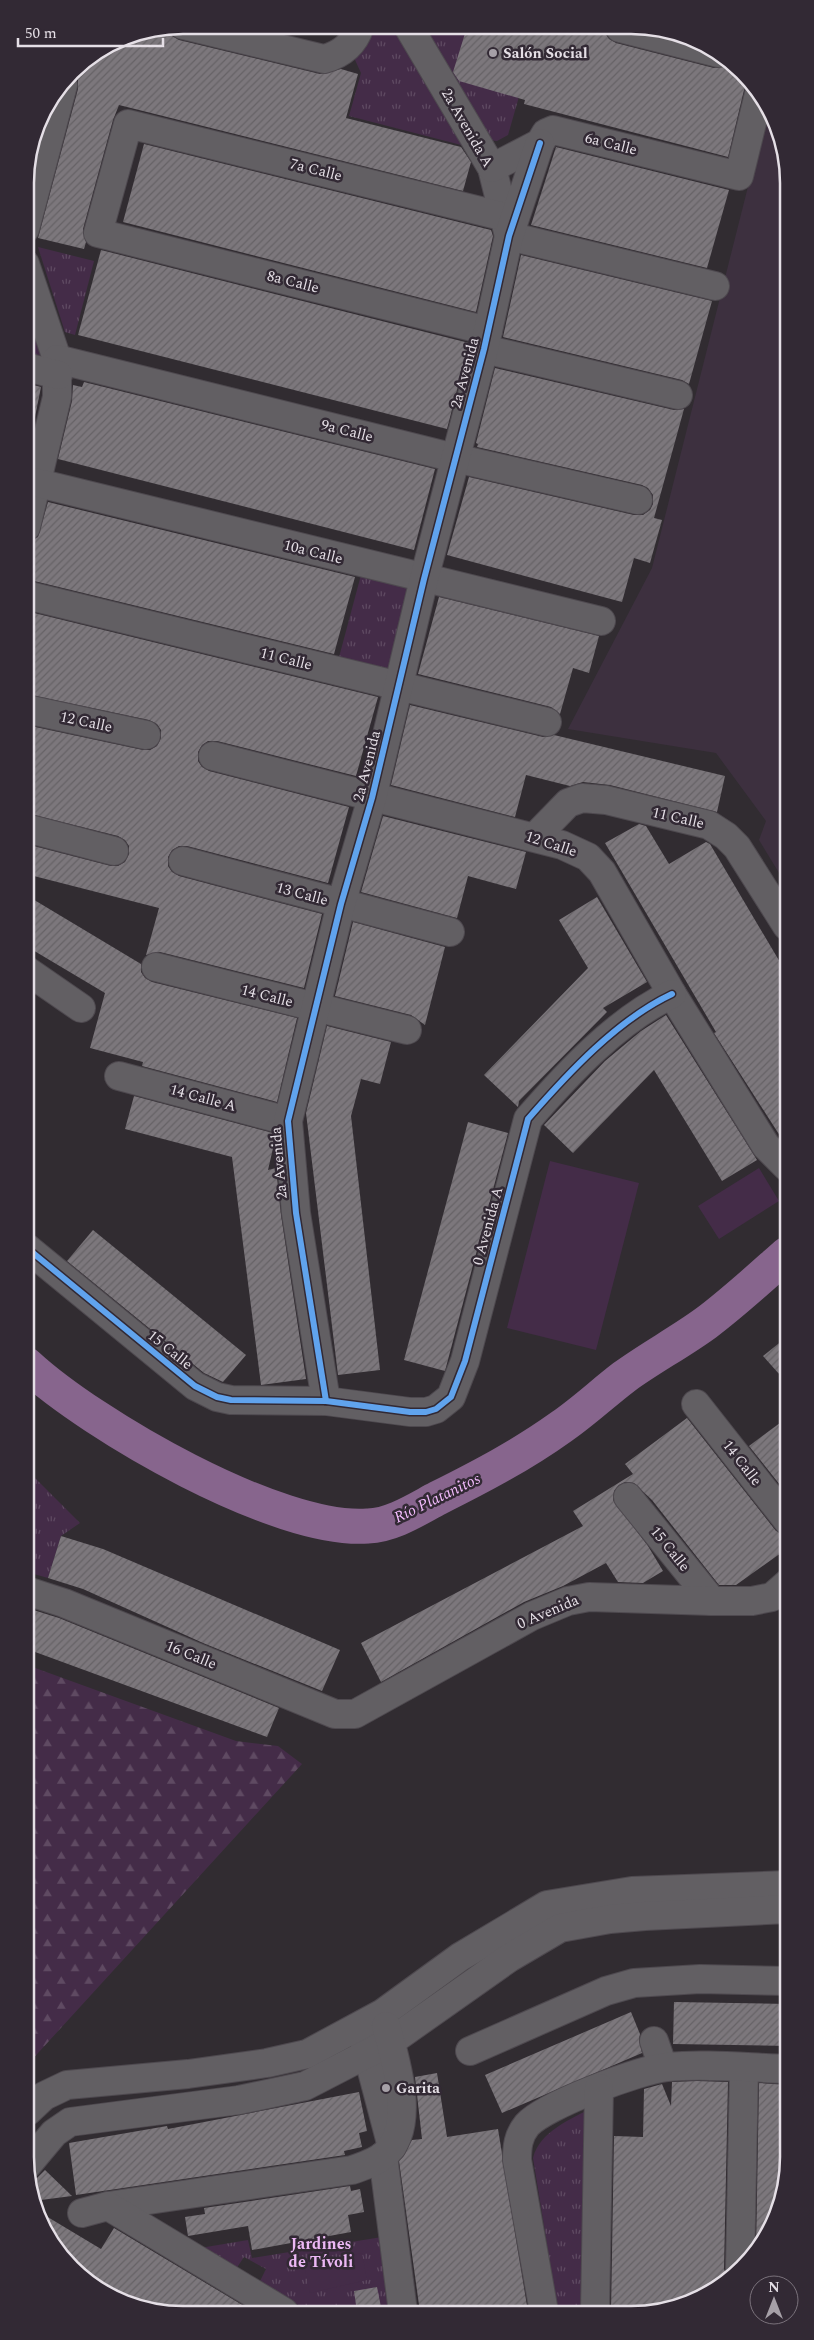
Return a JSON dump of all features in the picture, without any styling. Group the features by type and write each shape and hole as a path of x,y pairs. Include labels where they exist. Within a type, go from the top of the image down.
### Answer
{"street":[{"path":"220,34 324,59 336,56 350,45 357,34"},
{"name":"2a Avenida A","path":"413,34 492,168 507,226"},
{"path":"648,35 687,45"},
{"name":"6a Calle","path":"492,168 540,143 546,133 553,130 739,176 757,103"},
{"path":"34,184 42,138 54,109"},
{"name":"7a Calle","path":"98,233 128,124 507,226 715,286"},
{"name":"2a Avenida","path":"326,1401 296,1213 288,1121 341,904 372,798 400,687 424,579 486,340 507,226 540,143"},
{"name":"8a Calle","path":"98,233 678,395"},
{"path":"34,290 58,367 57,397 34,471"},
{"name":"9a Calle","path":"34,367 58,367 638,500"},
{"name":"10a Calle","path":"34,482 601,621"},
{"name":"11 Calle","path":"34,597 547,722"},
{"name":"12 Calle","path":"34,711 146,735"},
{"name":"12 Calle","path":"213,756 372,798 535,837 576,851 597,866 672,994 766,1146 780,1159"},
{"name":"11 Calle","path":"535,837 568,803 582,798 606,800 709,826 726,836 737,847 780,915"},
{"path":"34,830 114,851"},
{"name":"13 Calle","path":"183,861 450,932"},
{"name":"14 Calle","path":"156,967 407,1030"},
{"path":"34,976 81,1008"},
{"name":"0 Avenida A","path":"326,1401 410,1412 436,1409 448,1401 456,1387 465,1361 528,1119 546,1098 614,1032 636,1013 672,994"},
{"name":"14 Calle A","path":"120,1076 288,1121"},
{"name":"15 Calle","path":"34,1254 187,1380 206,1393 231,1400 326,1401"},
{"name":"14 Calle","path":"696,1404 780,1511"},
{"name":"15 Calle","path":"628,1497 712,1602"},
{"name":"0 Avenida","path":"355,1714 532,1616 568,1601 589,1597 712,1602 752,1600 772,1597 780,1590"},
{"name":"16 Calle","path":"34,1593 64,1603 335,1714 355,1714"},
{"path":"34,2105 44,2096 67,2085 188,2074 290,2059 307,2054 371,2019 460,1957 547,1905 632,1891 780,1885"},
{"path":"34,2157 54,2133 70,2122 239,2100 305,2086 379,2048 509,1958 560,1928 592,1921 645,1916 780,1909"},
{"path":"470,2051 606,1991 634,1983 663,1980 780,1981"},
{"path":"371,2019 379,2048 402,2306"},
{"path":"654,2041 664,2067"},
{"path":"543,2306 518,2177 518,2141 528,2124 544,2112 599,2088 640,2073 664,2067 780,2069"},
{"path":"740,2258 744,2068"},
{"path":"595,2306 599,2088"},
{"path":"82,2213 108,2206 352,2170 388,2151"},
{"path":"108,2206 274,2306"}],"shaded area":[{"path":"765,118 777,154 780,183 780,874 759,840 766,821 716,753 568,729 652,568"}],"green space":[{"path":"358,34 406,34 469,147 349,116 361,73 351,51"},
{"path":"419,34 537,34 508,135 497,141 488,140"},
{"path":"38,247 94,261 75,335 65,332"},
{"path":"34,314 46,358 34,354"},
{"path":"361,575 414,589 392,675 338,661"},
{"path":"550,1161 639,1183 596,1350 507,1328"},
{"path":"759,1168 779,1201 719,1239 698,1206"},
{"path":"34,1477 80,1523 61,1536 48,1578 34,1574"},
{"path":"34,1668 236,1741 278,1746 302,1764 34,2057"},
{"path":"594,2107 589,2306 557,2306 533,2158 542,2140 566,2121"},
{"path":"382,2237 395,2306 300,2306 259,2283 266,2269 244,2257 236,2269 200,2248 248,2240 252,2258"},
{"path":"362,2253 367,2280 310,2293 304,2265"}],"building":[{"path":"465,34 606,34 609,39 616,43 714,68 723,66 737,77 746,88 728,157 524,104 525,100 459,81 453,72"},
{"path":"171,35 179,40 320,74 341,69 358,74 346,118 461,147 471,162 463,191 119,105 113,120 83,229 86,242 84,249 38,238 78,89 78,80 85,71 100,59 117,49 144,39"},
{"path":"144,144 491,230 493,236 476,312 123,222"},
{"path":"556,147 729,190 707,268 531,225"},
{"path":"101,250 469,343 447,429 78,335"},
{"path":"521,255 712,301 689,384 682,380 503,337"},
{"path":"495,368 674,410 684,409 654,518 662,520 650,563 634,558 622,602 447,555 469,477 634,515 643,515 650,510 653,504 653,495 648,488 642,485 477,447 478,444 476,443"},
{"path":"84,382 435,469 414,550 58,459 72,401 73,385 82,387"},
{"path":"34,385 41,387 34,422"},
{"path":"48,502 355,577 334,654 34,581 34,539 38,537"},
{"path":"439,597 599,636 589,673 573,668 560,714 551,707 418,674"},
{"path":"34,613 378,697 356,776 217,741 208,741 202,745 198,752 198,761 202,767 209,771 349,807 328,883 187,846 179,846 172,850 168,857 168,866 172,872 179,876 322,914 304,988 160,952 146,955 159,908 34,876 34,846 111,866 118,866 125,862 129,854 129,846 125,840 118,836 34,815 34,727 150,750 157,746 161,738 161,730 157,724 149,720 34,696"},
{"path":"410,705 543,737 554,735 725,776 717,812 610,785 583,782 570,786 526,775 515,817 391,785"},
{"path":"383,816 526,852 516,889 468,876 457,918 361,892"},
{"path":"639,824 646,826 669,864 706,842 710,844 780,962 780,1136 714,1033 716,1032 605,843"},
{"path":"597,897 647,982 603,1008 607,1012 519,1101 518,1107 484,1075 588,968 559,920"},
{"path":"34,900 141,964 141,972 145,978 152,982 297,1018 277,1102 142,1066 143,1062 90,1048 105,993 34,951"},
{"path":"353,922 445,947 425,1025 411,1015 335,996"},
{"path":"666,1015 757,1160 722,1181 654,1070 573,1153 544,1125 605,1061 641,1031"},
{"path":"327,1026 391,1042 380,1084 361,1079 351,1116 380,1370 338,1375 306,1113"},
{"path":"134,1096 273,1133 274,1144 268,1170 276,1168 281,1215 306,1379 261,1385 232,1157 125,1129"},
{"path":"468,1122 508,1133 445,1371 404,1360"},
{"path":"93,1230 246,1355 223,1382 204,1373 67,1261"},
{"path":"780,1342 780,1375 763,1356"},
{"path":"687,1418 776,1531 780,1533 780,1554 736,1585 719,1585 652,1500 634,1483 625,1482 614,1491 613,1500 648,1546 663,1571 643,1583 618,1582 606,1563 563,1586 524,1602 381,1682 361,1643 583,1526 573,1511 633,1474 625,1464"},
{"path":"780,1423 780,1485 749,1446"},
{"path":"61,1536 103,1549 340,1650 322,1691 203,1643 83,1589 48,1578"},
{"path":"34,1610 59,1618 279,1708 267,1737 34,1652"},
{"path":"674,2002 780,2004 780,2046 673,2044"},
{"path":"631,2012 640,2034 639,2039 642,2053 502,2113 485,2075"},
{"path":"437,2073 447,2137 498,2129 527,2306 419,2306 399,2161 412,2140 422,2139 415,2077"},
{"path":"672,2082 728,2082 725,2272 706,2286 670,2301 650,2305 611,2306 614,2136 643,2137 644,2089 662,2084 671,2106"},
{"path":"759,2083 780,2084 779,2176 769,2214 756,2237"},
{"path":"359,2092 367,2131 359,2133 362,2147 344,2151 345,2155 76,2195 69,2143 167,2126 168,2129"},
{"path":"45,2170 72,2196 40,2200 36,2179"},
{"path":"350,2186 351,2191 360,2189 364,2212 348,2215 351,2232 252,2250 248,2226 188,2236 185,2217 205,2214 204,2208"},
{"path":"46,2216 101,2249 114,2228 244,2306 164,2305 125,2294 95,2277 77,2263 54,2232"},
{"path":"377,2287 381,2306 356,2306 354,2291"}],"waterway":[{"name":"Río Platanitos","path":"34,1371 95,1416 140,1444 188,1471 238,1494 286,1512 330,1524 377,1525 396,1520 501,1465 531,1447 577,1415 624,1377 706,1323 780,1260"}],"cycle path":[{"path":"326,1401 296,1213 288,1121 341,904 372,798 424,579 484,349 509,236 540,143"},
{"path":"34,1254 195,1386 217,1397 231,1400 326,1401 410,1412 426,1412 436,1409 451,1397 465,1361 528,1119 594,1049 632,1018 672,994"}],"place":[{"name":"Salón Social","path":"493,53"},
{"name":"Garita","path":"386,2088"}],"district":[{"name":"Jardines de Tívoli","path":"321,2253"}]}
